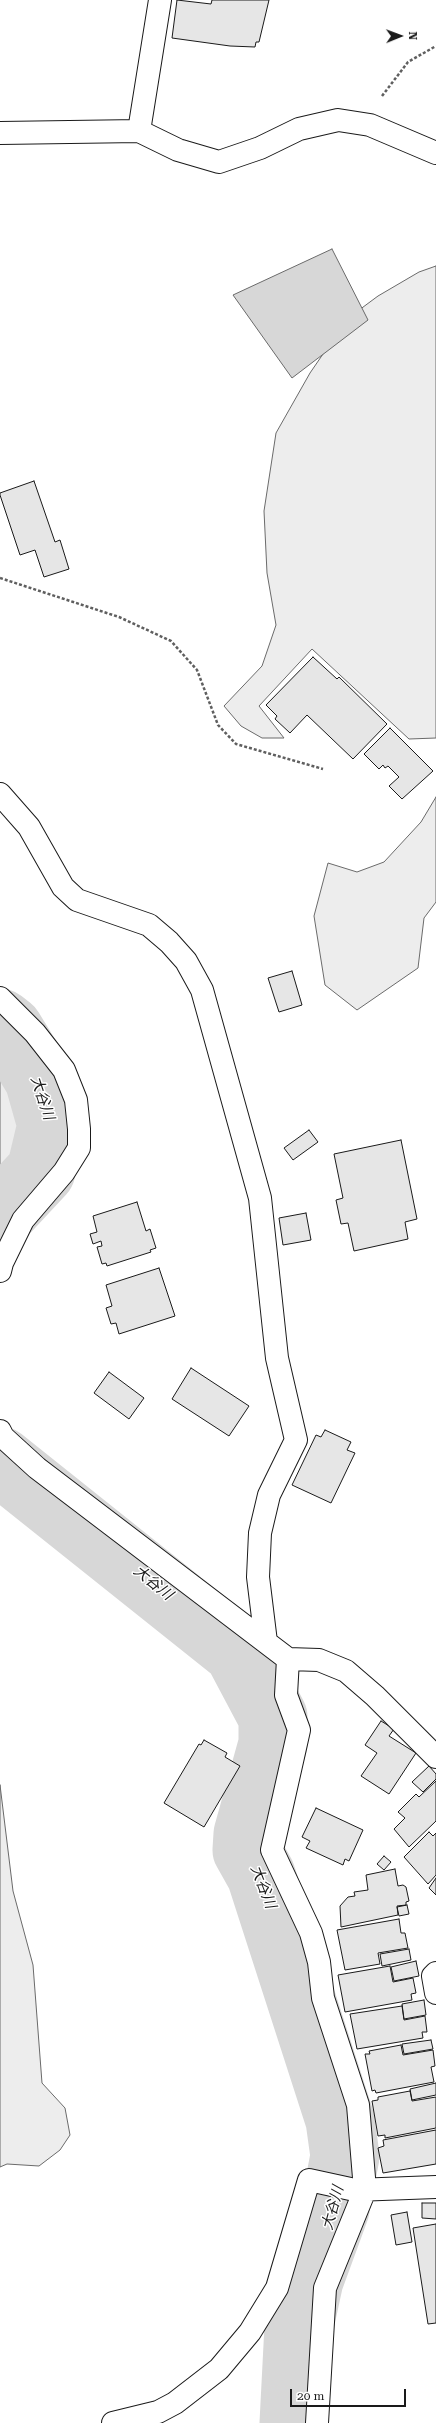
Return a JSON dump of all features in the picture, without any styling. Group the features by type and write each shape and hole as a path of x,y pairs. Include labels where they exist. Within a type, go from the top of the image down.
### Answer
{"street":[{"path":"139,132 160,0"},
{"path":"0,133 139,132 178,150 219,162 260,148 299,129 338,120 370,125 436,153"},
{"path":"0,794 29,828 62,887 77,900 148,925 169,942 186,961 202,990 260,1198 277,1358 296,1440 269,1495 260,1533 258,1577 266,1642"},
{"path":"0,998 35,1033 64,1070 76,1100 79,1148 64,1172 23,1220 2,1263 0,1271"},
{"path":"0,1431 3,1437 37,1468 288,1659 319,1660 346,1671 375,1696 436,1757"},
{"path":"288,1659 286,1695 299,1730 272,1850 310,1933 319,1962 322,1998 358,2105 360,2190 325,2288 317,2423"},
{"path":"436,1973 433,1976 436,1993"},
{"path":"113,2423 158,2412 175,2403 219,2369 250,2332 277,2288 309,2180 322,2181 360,2190 436,2187"}],"path":[{"path":"370,125 382,96 408,62 436,46"},
{"path":"0,578 119,617 171,641 197,670 218,724 236,744 323,769"}],"shaded area":[{"path":"332,249 368,320 292,378 233,295"},
{"path":"436,266 436,738 409,739 312,649 259,706 284,738 262,738 241,726 224,706 262,666 276,625 267,573 264,511 276,433 310,373 347,319 378,296 419,272"},
{"path":"436,797 436,902 424,918 418,968 357,1010 325,985 314,916 328,863 357,872 384,862 421,822"},
{"path":"0,1052 20,1073 36,1128 17,1166 0,1193"},
{"path":"0,1785 13,1891 33,1965 42,2083 65,2108 70,2135 60,2150 39,2166 7,2164 0,2167"}],"building":[{"path":"177,0 211,4 212,0 269,0 259,42 256,42 255,47 230,46 172,38"},
{"path":"34,481 55,542 60,540 69,569 44,577 35,550 20,555 0,495 0,493"},
{"path":"313,657 337,679 339,677 387,724 353,759 307,715 290,733 275,719 277,716 266,705"},
{"path":"390,728 433,771 402,799 389,786 399,777 388,766 385,768 383,765 379,769 364,754"},
{"path":"292,971 302,1005 279,1012 268,978"},
{"path":"309,1130 318,1142 293,1160 284,1148"},
{"path":"401,1140 417,1219 405,1222 408,1239 354,1251 348,1223 341,1224 336,1200 343,1198 334,1154"},
{"path":"137,1202 146,1231 150,1229 156,1248 150,1250 151,1252 107,1266 106,1263 102,1264 97,1247 102,1246 101,1241 93,1244 90,1234 97,1232 93,1216"},
{"path":"306,1213 311,1240 283,1245 279,1218"},
{"path":"159,1268 175,1316 119,1334 116,1323 111,1324 106,1308 112,1306 106,1285"},
{"path":"191,1368 249,1406 229,1436 172,1399"},
{"path":"109,1372 144,1398 129,1419 94,1393"},
{"path":"325,1430 351,1442 347,1450 355,1453 331,1503 292,1485 316,1435 321,1437"},
{"path":"381,1721 394,1729 389,1736 416,1753 389,1794 361,1776 377,1753 365,1745"},
{"path":"204,1740 227,1753 225,1757 240,1766 204,1827 164,1803 199,1744 201,1745"},
{"path":"429,1766 436,1774 436,1779 423,1792 412,1782"},
{"path":"436,1781 436,1821 409,1847 394,1829 405,1818 398,1812 416,1794 419,1797"},
{"path":"316,1808 363,1830 349,1861 345,1859 343,1865 306,1848 310,1841 302,1837"},
{"path":"429,1832 433,1836 436,1833 436,1875 428,1884 404,1857"},
{"path":"384,1856 391,1862 384,1870 377,1864"},
{"path":"395,1869 398,1886 403,1885 406,1887 409,1901 406,1902 406,1905 397,1906 398,1915 341,1927 340,1906 348,1897 355,1896 354,1892 368,1890 366,1875"},
{"path":"436,1878 436,1895 429,1888"},
{"path":"407,1905 409,1914 399,1916 397,1907"},
{"path":"399,1919 401,1933 405,1933 408,1948 378,1953 380,1964 345,1970 337,1930"},
{"path":"409,1949 411,1960 382,1966 380,1954"},
{"path":"416,1961 419,1976 394,1981 391,1967"},
{"path":"390,1966 393,1982 413,1978 416,1993 411,1994 412,2000 345,2012 338,1975"},
{"path":"424,2000 426,2015 404,2019 402,2004"},
{"path":"402,2006 404,2020 425,2016 427,2032 422,2032 423,2038 357,2049 350,2014"},
{"path":"431,2040 433,2049 404,2054 402,2044"},
{"path":"401,2045 403,2055 433,2050 435,2066 431,2067 434,2082 376,2093 375,2090 372,2091 365,2054 370,2054 369,2051"},
{"path":"436,2083 436,2095 412,2100 410,2089"},
{"path":"410,2091 412,2101 436,2097 436,2128 385,2138 385,2135 378,2136 372,2101 378,2100 378,2097"},
{"path":"436,2130 436,2164 383,2173 378,2148 384,2146 383,2140"},
{"path":"422,2203 436,2203 436,2219 422,2218"},
{"path":"407,2212 412,2242 396,2245 391,2215"},
{"path":"436,2224 436,2323 428,2324 413,2228"}],"waterway":[{"name":"大谷川","path":"0,1023 9,1030 39,1079 52,1125 41,1171 0,1215"},
{"name":"大谷川","path":"0,1461 238,1651 273,1717 273,1744 248,1834 247,1850 261,1875 340,2120 345,2156 335,2209 309,2280 299,2326 294,2423"}]}
